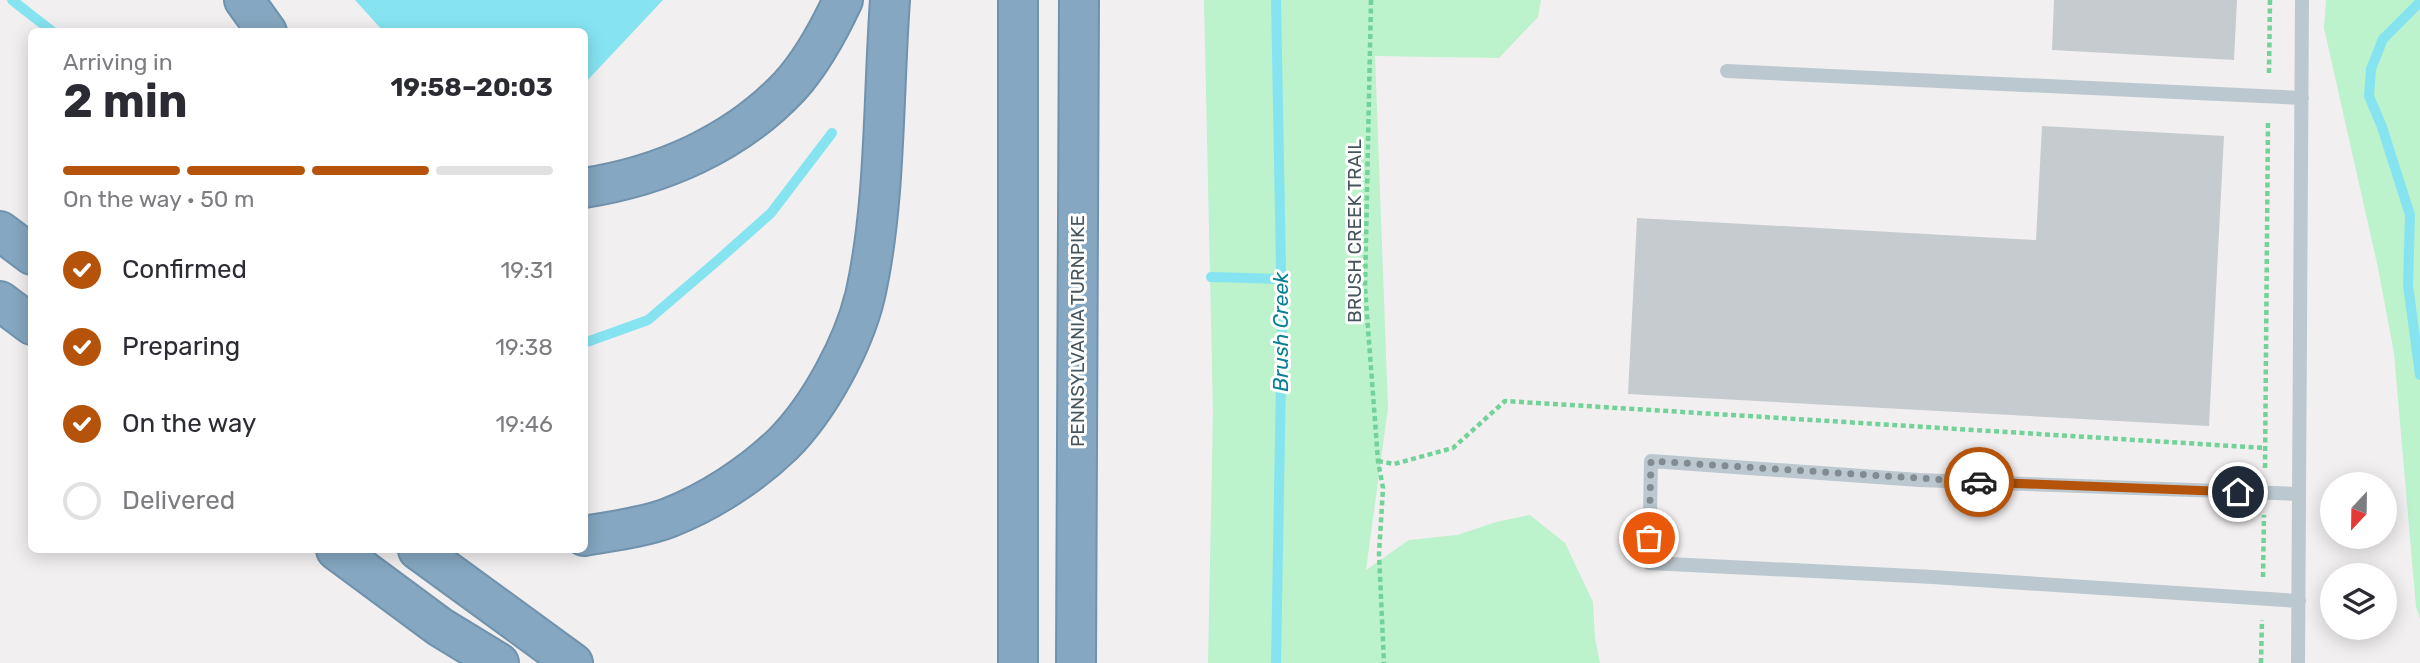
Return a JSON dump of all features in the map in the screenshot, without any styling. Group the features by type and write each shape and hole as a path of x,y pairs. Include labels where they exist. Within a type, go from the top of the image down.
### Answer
{"highway":[{"path":"244,0 264,28"},
{"path":"588,187 615,183 680,162 710,148 738,129 789,86 829,30 843,0"},
{"path":"588,535 666,519 704,502 742,477 783,443 811,409 835,370 864,299 876,230 890,0"},
{"path":"1018,0 1018,663"},
{"name":"PENNSYLVANIA TURNPIKE","path":"1076,663 1079,0"},
{"path":"0,231 28,252"},
{"path":"0,302 28,322"},
{"path":"340,553 440,626 499,663"},
{"path":"422,553 573,663"},
{"path":"440,626 480,663"}],"lane":[{"path":"2298,663 2302,0"},
{"path":"1727,71 2302,98"},
{"path":"2299,494 1919,480 1651,461 1649,564 1933,577 2299,601"}],"path":[{"name":"BRUSH CREEK TRAIL","path":"1371,0 1365,288 1378,461 1383,488 1379,554 1384,663"},
{"path":"2261,663 2270,0"},
{"path":"1378,461 1394,464 1453,447 1505,401 2265,448"}],"green space":[{"path":"1204,0 1541,0 1538,17 1499,58 1375,56 1388,408 1366,570 1409,540 1457,535 1496,522 1530,515 1565,543 1593,602 1595,638 1600,663 1208,663 1213,413"},
{"path":"2326,0 2420,0 2420,619 2416,607 2394,353 2378,268 2324,28"}],"water":[{"path":"355,0 663,0 588,80 588,28 380,28"}],"building":[{"path":"2054,0 2237,0 2234,60 2052,50"},
{"path":"2042,126 2224,136 2209,426 1628,394 1637,218 2036,240"}],"waterway":[{"path":"12,0 48,28"},
{"name":"Brush Creek","path":"1276,0 1282,322 1276,663"},
{"path":"2420,2 2383,39 2371,69 2369,96 2382,127 2410,215 2408,285 2420,375"},
{"path":"588,342 648,320 771,213 832,133"},
{"path":"1211,277 1281,279"}],"way so far":[{"path":"1649,538 1651,461 1979,482"}],"route":[{"path":"1979,482 2238,492"}]}
